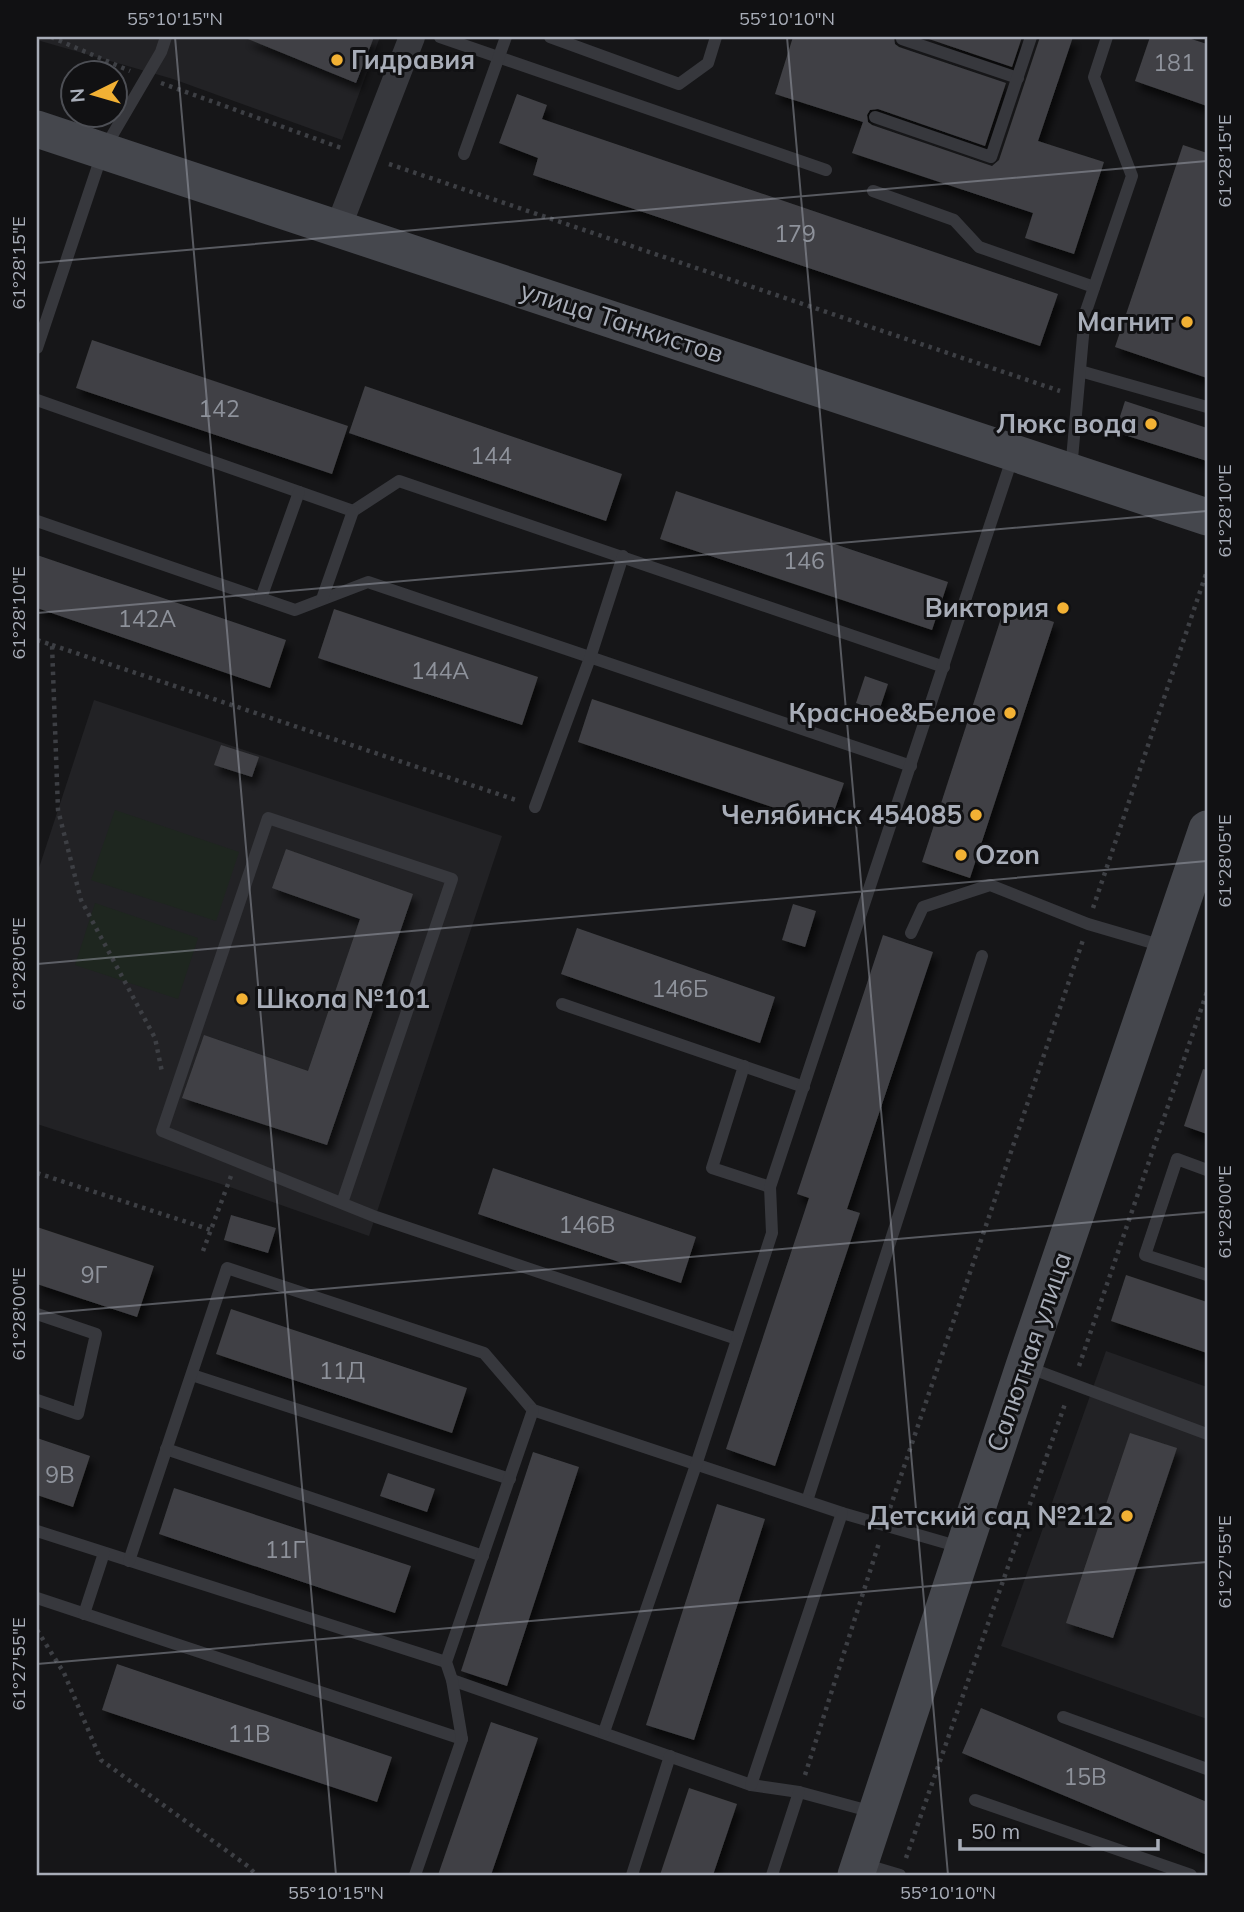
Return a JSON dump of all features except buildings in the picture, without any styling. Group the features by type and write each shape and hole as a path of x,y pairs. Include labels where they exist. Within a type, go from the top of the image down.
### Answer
{"main road":[{"name":"улица Танкистов","path":"37,128 1207,517"},
{"name":"Салютная улица","path":"858,1869 1024,1366 1207,830"}],"street":[{"path":"338,228 412,37"}],"lane":[{"path":"37,348 103,151 161,52 166,37"},
{"path":"440,37 827,170"},
{"path":"464,154 506,37"},
{"path":"550,37 679,84 708,63 716,37"},
{"path":"875,117 990,157 1031,37"},
{"path":"1070,471 1085,314 1132,176 1094,76 1107,37"},
{"path":"902,39 1018,78"},
{"path":"873,191 954,220 979,247 1094,287"},
{"path":"1080,371 1207,407"},
{"path":"37,401 353,511"},
{"path":"604,1732 772,1233 771,1187 1015,453"},
{"path":"323,599 353,511 399,481 943,667"},
{"path":"261,598 299,492"},
{"path":"37,521 295,610 368,583 911,766"},
{"path":"535,807 590,658 623,556"},
{"path":"342,1203 452,878 268,818 162,1131 376,1217 737,1339"},
{"path":"911,933 923,907 989,885 1088,923 1167,947"},
{"path":"807,1501 982,956"},
{"path":"562,1004 804,1087"},
{"path":"744,1066 712,1168 771,1187"},
{"path":"1207,1170 1177,1159 1145,1255 1207,1275"},
{"path":"129,1561 227,1268 484,1353 533,1410 842,1513 964,1548"},
{"path":"37,1314 96,1334 78,1414 37,1400"},
{"path":"1024,1366 1207,1434"},
{"path":"192,1374 510,1479"},
{"path":"415,1875 462,1739 452,1680 446,1662 533,1410"},
{"path":"166,1449 483,1556"},
{"path":"751,1785 842,1513"},
{"path":"37,1531 446,1662"},
{"path":"84,1614 104,1553"},
{"path":"37,1598 462,1739"},
{"path":"452,1680 751,1785 799,1792 876,1813"},
{"path":"1063,1717 1207,1769"},
{"path":"632,1875 670,1756"},
{"path":"772,1875 799,1792"},
{"path":"975,1800 1191,1875"},
{"path":"858,1869 900,1875"}],"path":[{"path":"51,37 146,78 366,157 1078,397"},
{"path":"799,1792 885,1525 1207,571"},
{"path":"37,640 535,807"},
{"path":"51,645 58,810 74,874 81,900 155,1038 169,1107"},
{"path":"904,1862 1207,992"},
{"path":"203,1251 236,1162"},
{"path":"37,1172 211,1230"},
{"path":"37,1630 64,1673 101,1760 249,1867 256,1875"}],"shaded area":[{"path":"37,37 380,37 342,140 173,79 130,67 130,60 107,60 37,40"},
{"name":"Школа №101","path":"94,700 502,836 369,1236 37,1124 37,874"},
{"path":"115,810 239,852 216,921 91,880"},
{"path":"95,903 198,938 178,999 75,965"},
{"name":"Детский сад №212","path":"1106,1351 1207,1387 1207,1719 1001,1646"}],"place":[{"name":"Гидравия","path":"337,60"},
{"name":"Магнит","path":"1187,322"},
{"name":"Люкс вода","path":"1151,424"},
{"name":"Виктория","path":"1063,608"},
{"name":"Красное&Белое","path":"1010,713"},
{"name":"Челябинск 454085","path":"976,815"},
{"name":"Ozon","path":"961,855"},
{"name":"Школа №101","path":"242,999"},
{"name":"Детский сад №212","path":"1127,1516"}]}
